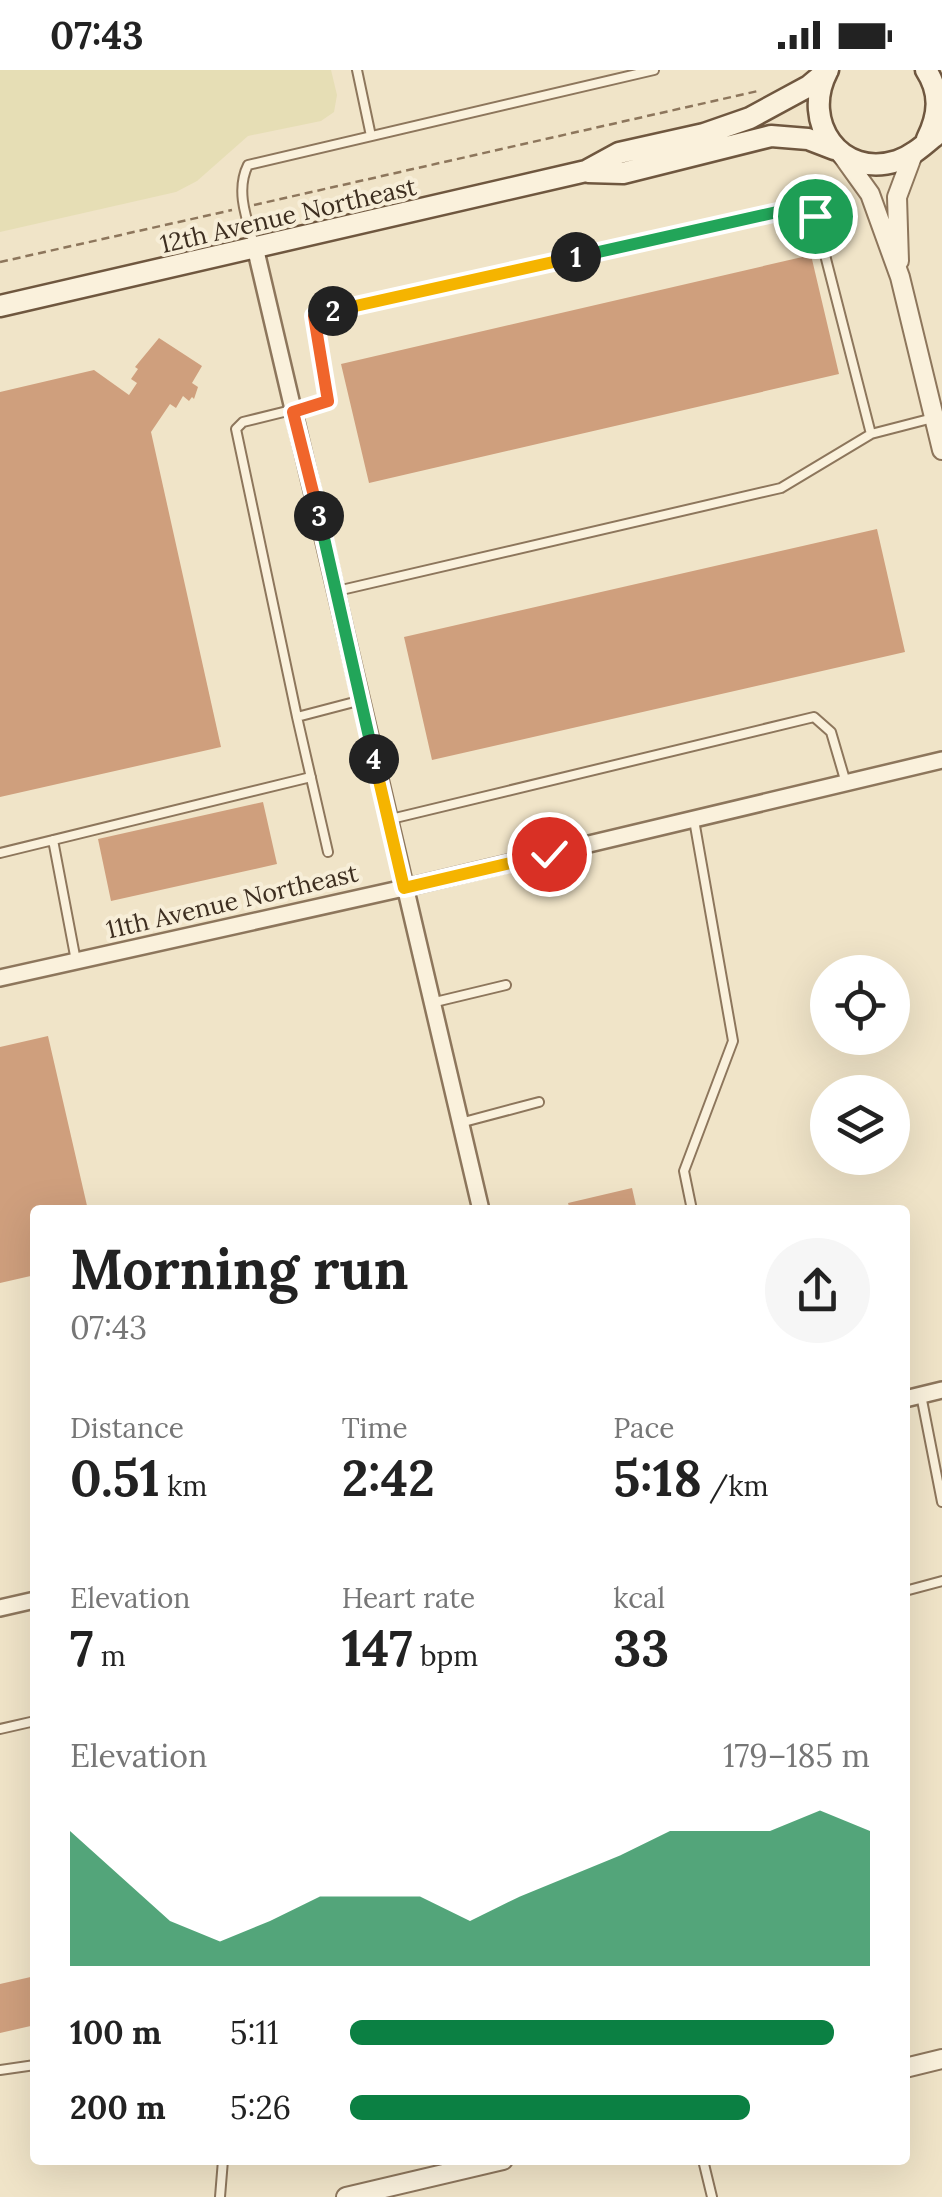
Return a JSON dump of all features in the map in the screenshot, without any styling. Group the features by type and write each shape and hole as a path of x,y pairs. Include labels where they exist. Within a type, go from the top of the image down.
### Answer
{"main road":[{"path":"828,70 822,84 820,109 826,134 838,152"},
{"name":"12th Avenue Northeast","path":"586,172 619,153 704,134 750,118 785,101 828,70"},
{"path":"919,150 937,110 935,86 926,70"},
{"path":"919,150 942,130"},
{"name":"12th Avenue Northeast","path":"0,306 586,172 623,173 771,136 808,139 855,162 873,165 894,162 919,150"}],"street":[{"path":"900,276 897,198 919,150"},
{"path":"838,152 870,194 900,276 942,450"},
{"path":"255,247 480,1205"},
{"name":"11th Avenue Northeast","path":"0,978 404,888 942,760"},
{"path":"913,1397 942,1390"},
{"path":"1,1602 30,1600"},
{"path":"910,2067 942,2059"},
{"path":"346,2197 481,2165"}],"lane":[{"path":"357,70 371,136"},
{"path":"255,247 243,208 242,178 248,164 654,70"},
{"path":"328,852 236,430 242,422 328,401 314,316 804,206 815,216 871,434"},
{"path":"337,591 781,488 871,434 934,418"},
{"path":"297,717 362,700"},
{"path":"387,820 814,717 831,732 846,782"},
{"path":"0,853 311,777"},
{"path":"691,1205 684,1171 733,1042 694,820"},
{"path":"53,840 76,961"},
{"path":"432,1003 506,984"},
{"path":"460,1123 539,1102"},
{"path":"913,1397 942,1502"},
{"path":"910,1589 942,1581"},
{"path":"0,1729 30,1722"},
{"path":"0,2070 30,2066"},
{"path":"220,2197 223,2165"},
{"path":"703,2165 712,2197"}],"path":[{"path":"0,262 762,90"}],"shaded area":[{"path":"0,70 331,70 337,95 334,112 321,121 248,136 197,181 176,192 0,232"}],"building":[{"path":"811,255 839,374 369,483 341,364"},
{"path":"159,338 202,366 192,383 198,387 194,399 189,401 183,396 176,408 170,404 151,432 221,747 0,797 0,392 94,370 129,395 137,383 131,379 138,369 135,367"},
{"path":"877,529 905,652 432,760 404,637"},
{"path":"263,802 277,864 111,901 98,839"},
{"path":"48,1036 87,1205 30,1205 30,1276 0,1283 0,1047"},
{"path":"632,1188 636,1205 569,1205"},
{"path":"30,1977 30,2026 0,2033 0,1984"}],"route":[{"path":"549,854 404,888 293,412 328,401 314,316 804,206 815,216"}]}
